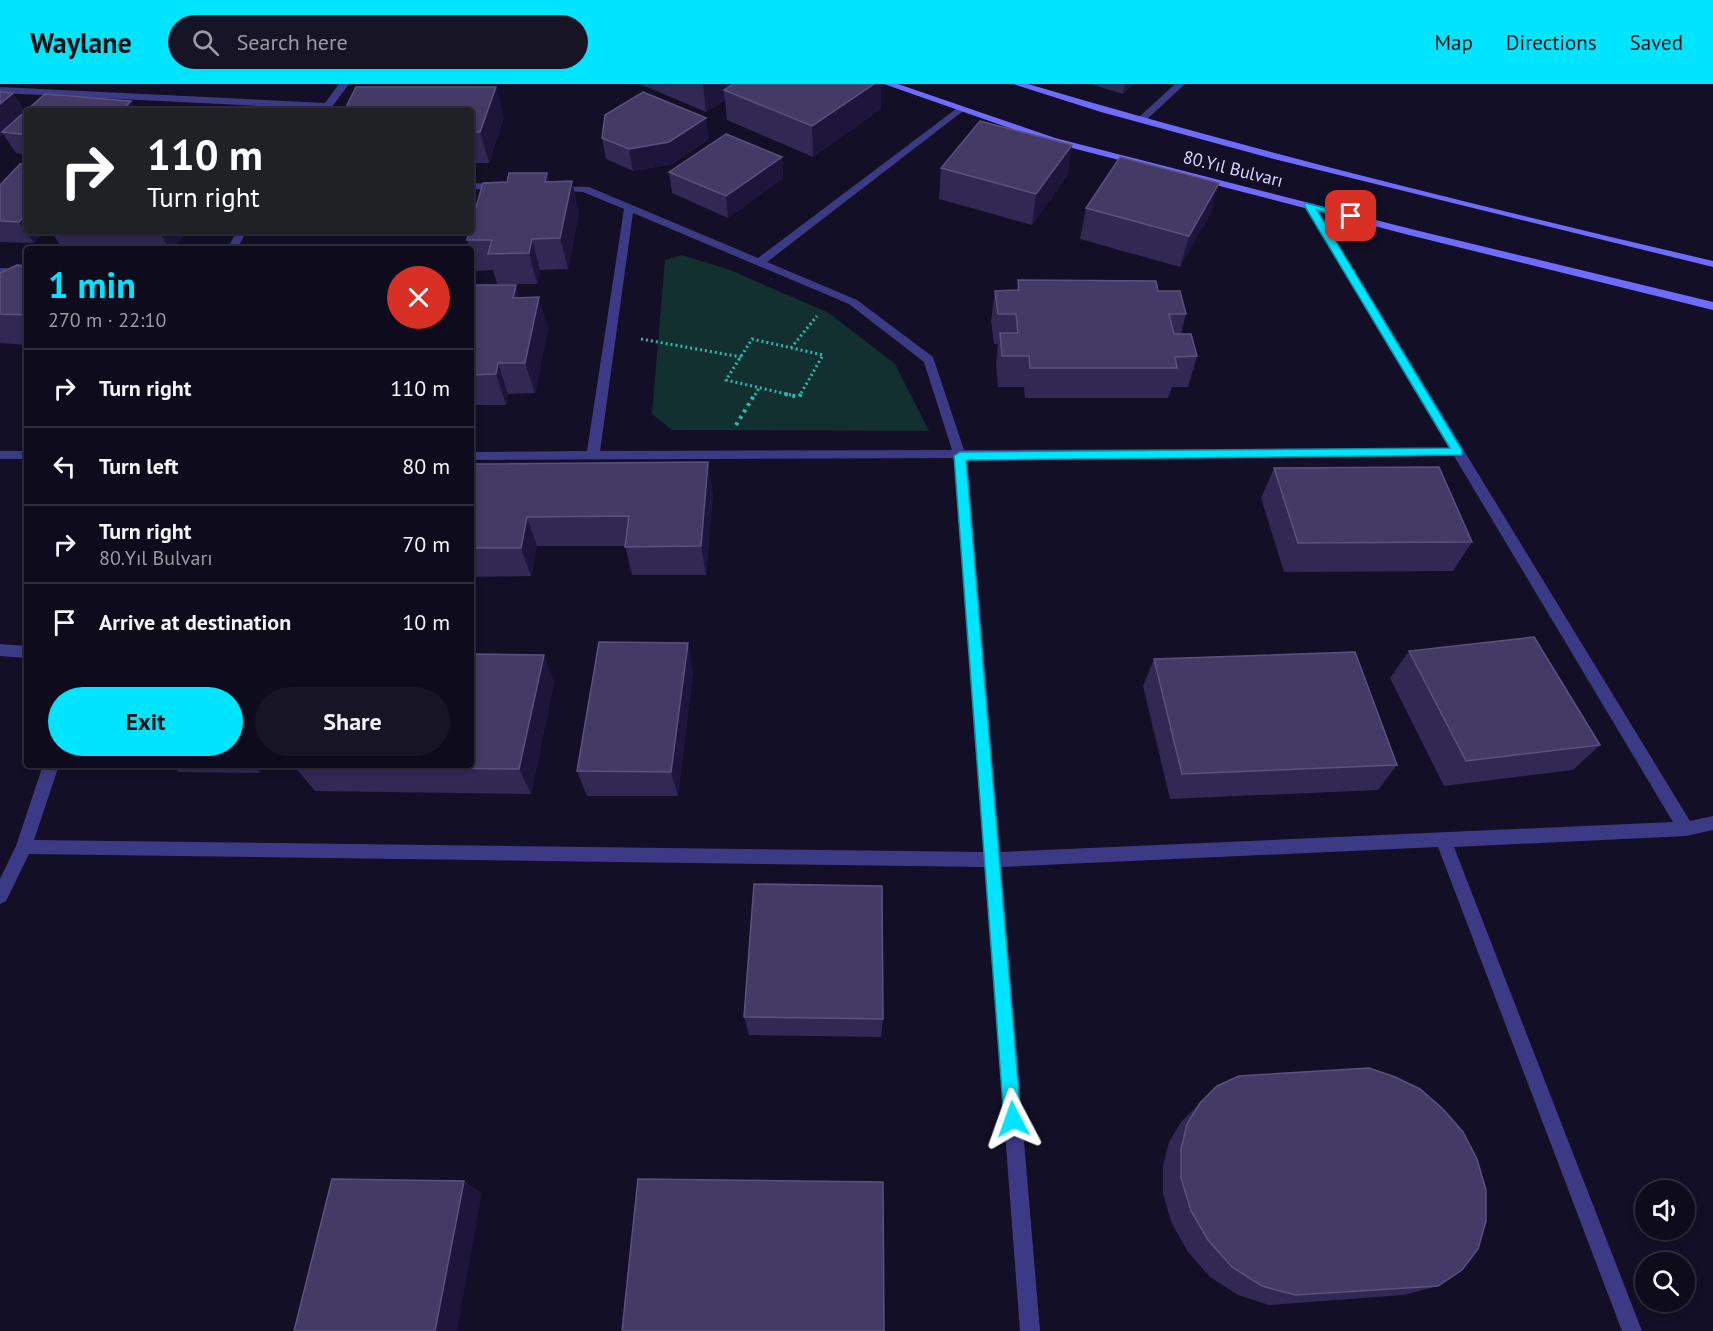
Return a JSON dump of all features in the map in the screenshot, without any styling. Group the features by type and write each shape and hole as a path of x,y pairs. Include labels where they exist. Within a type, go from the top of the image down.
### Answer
{"street":[{"path":"327,108 344,84"},
{"name":"80.Yıl Bulvarı","path":"889,84 1052,140 1713,306"},
{"name":"80.Yıl Bulvarı","path":"1018,84 1142,120 1506,215 1713,264"},
{"path":"1142,120 1180,84"},
{"path":"0,90 309,108"},
{"path":"760,262 960,109"},
{"path":"474,186 517,187"},
{"path":"540,188 585,189 853,302 929,360 960,456 1030,1331"},
{"path":"1309,205 1686,829"},
{"path":"592,456 629,208"},
{"path":"0,271 24,272"},
{"path":"474,456 960,456 1458,452"},
{"path":"0,454 24,455"},
{"path":"0,650 24,652"},
{"path":"0,896 24,847 50,768"},
{"path":"24,847 992,860 1686,829 1713,823"},
{"path":"1443,840 1632,1331"}],"path":[{"path":"791,348 834,294"},
{"path":"611,333 741,357"},
{"path":"752,339 823,355 799,397 726,380 741,357 752,339"},
{"path":"717,456 759,388"}],"green space":[{"path":"682,255 730,270 829,313 895,364 929,431 672,430 652,414 665,260"}],"building":[{"path":"733,84 874,84 812,126 724,90"},
{"path":"356,87 496,87 480,132 474,132 474,108 346,108"},
{"path":"0,92 13,93 0,104"},
{"path":"643,92 706,118 669,142 629,149 602,138 605,115"},
{"path":"45,94 131,101 124,108 29,108"},
{"path":"24,113 24,135 2,132"},
{"path":"980,121 1072,145 1036,194 941,168"},
{"path":"726,134 782,157 726,196 669,172"},
{"path":"1120,157 1219,183 1189,236 1086,208"},
{"path":"20,164 24,164 24,216 19,222 0,221 0,185"},
{"path":"509,173 547,173 545,182 572,181 560,238 532,239 529,253 488,254 492,240 467,240 468,234 474,234 474,214 483,183 507,182"},
{"path":"17,265 24,266 24,315 0,314 0,273"},
{"path":"1018,280 1156,281 1158,291 1180,291 1186,314 1169,314 1174,334 1191,334 1197,356 1175,357 1177,368 1030,368 1029,356 1002,356 1000,333 1018,333 1016,314 998,314 995,291 1019,290"},
{"path":"474,285 516,285 513,298 539,297 525,363 498,363 496,374 474,375"},
{"path":"708,462 701,546 625,547 629,516 527,517 521,548 474,548 474,464"},
{"path":"1439,467 1472,542 1298,543 1274,468"},
{"path":"1534,637 1600,745 1466,761 1409,651"},
{"path":"599,642 688,643 671,772 577,771"},
{"path":"1355,652 1397,765 1182,774 1154,659"},
{"path":"474,654 544,655 519,769 444,768 474,768"},
{"path":"754,884 882,886 883,1019 744,1017"},
{"path":"1369,1068 1420,1089 1443,1109 1463,1132 1477,1159 1486,1190 1486,1221 1478,1249 1462,1270 1438,1286 1295,1295 1262,1286 1232,1267 1208,1240 1191,1211 1181,1178 1181,1149 1187,1124 1200,1103 1217,1086 1239,1076"},
{"path":"332,1179 464,1181 435,1331 294,1331"},
{"path":"638,1179 883,1182 884,1331 622,1331"}],"route":[{"path":"1013,1119 960,456 1458,452 1309,205 1351,216"}]}
